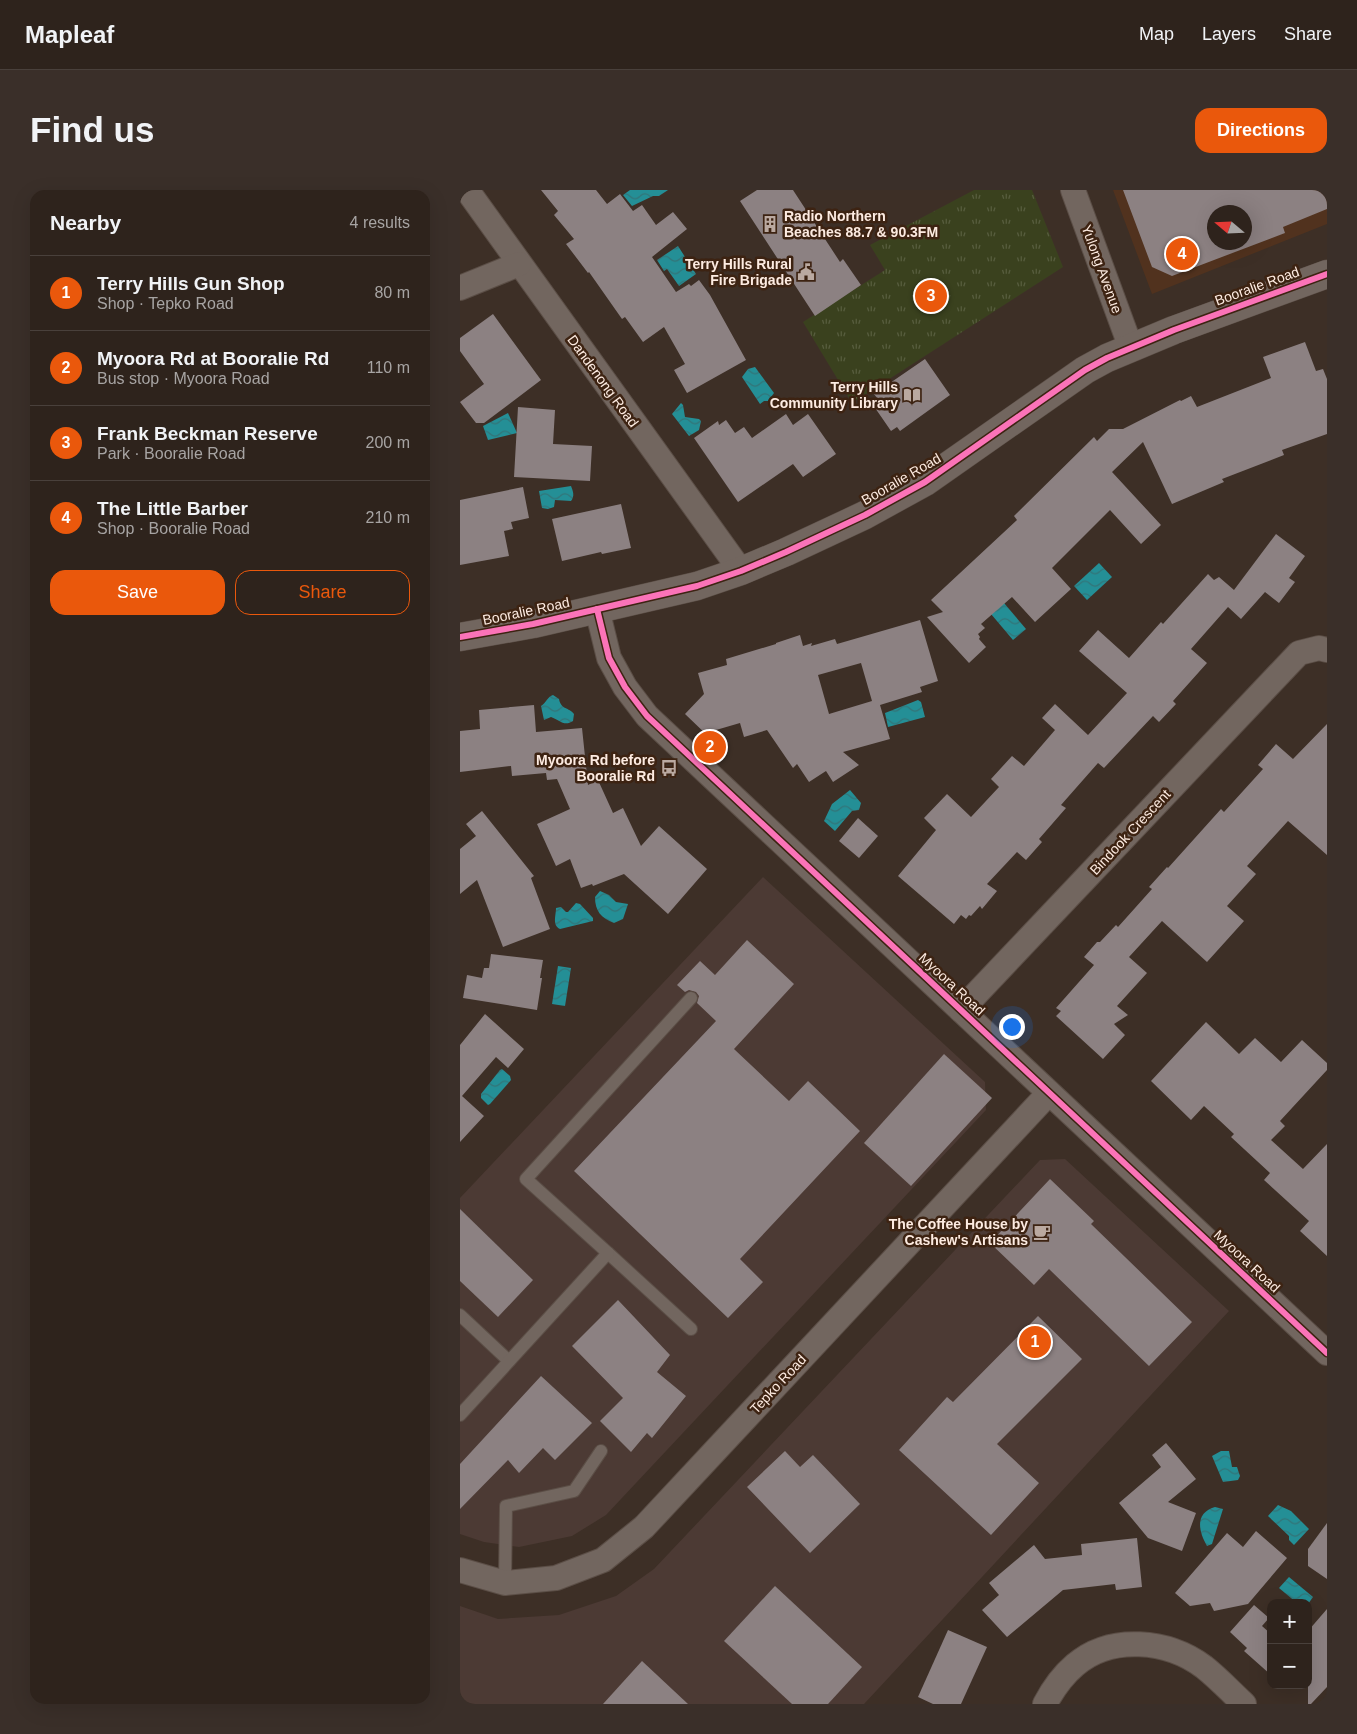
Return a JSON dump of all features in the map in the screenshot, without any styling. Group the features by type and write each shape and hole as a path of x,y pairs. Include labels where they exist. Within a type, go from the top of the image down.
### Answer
{"street":[{"name":"Dandenong Road","path":"467,190 741,570"},
{"name":"Yulong Avenue","path":"1073,190 1131,348"},
{"path":"460,288 519,264"},
{"name":"Booralie Road","path":"460,637 533,624 697,586 741,570 856,519 904,494 941,472 1085,370 1108,358 1183,327 1327,274"},
{"name":"Myoora Road","path":"597,609 609,658 625,687 647,716 1327,1353"},
{"name":"Bindook Crescent","path":"961,1010 1299,653 1318,648 1327,650"},
{"name":"Tepko Road","path":"460,1570 505,1583 556,1578 603,1560 644,1527 1049,1093"},
{"path":"1045,1704 1062,1677 1077,1663 1092,1654 1114,1646 1137,1644 1161,1646 1184,1655 1204,1667 1244,1704"}],"lane":[{"path":"691,998 526,1179 691,1329"},
{"path":"460,1415 608,1253"},
{"path":"460,1315 509,1361"},
{"path":"505,1583 506,1506 574,1491 601,1451"}],"shaded area":[{"path":"1113,190 1327,190 1327,224 1152,294"},
{"path":"763,877 985,1082 986,1110 606,1515 572,1536 519,1547 484,1542 460,1534 460,1198"},
{"path":"1065,1159 1229,1311 864,1704 460,1704 460,1606 498,1619 559,1615 616,1596 654,1569 1040,1160"}],"green space":[{"path":"974,190 1032,190 1063,267 852,403 803,322 885,270 870,245"}],"water":[{"path":"630,190 668,190 659,196 653,196 632,206 623,195"},
{"path":"678,246 696,274 679,286 667,269 664,271 657,260"},
{"path":"755,367 774,393 768,401 760,404 742,377 748,369"},
{"path":"681,403 685,417 701,421 699,430 689,436 672,414"},
{"path":"508,413 517,433 488,440 483,426"},
{"path":"571,486 573,495 571,501 555,500 554,507 542,508 539,491"},
{"path":"1099,563 1112,577 1087,600 1074,586"},
{"path":"1004,603 1026,629 1013,640 991,614"},
{"path":"553,695 559,699 563,707 574,714 573,721 564,723 551,717 544,720 541,706"},
{"path":"918,700 921,702 925,717 888,727 885,713"},
{"path":"850,790 861,803 859,810 852,811 835,831 824,821 832,804"},
{"path":"600,891 609,895 616,902 628,904 623,919 614,923 600,913 596,906 595,897"},
{"path":"576,903 580,904 593,918 593,921 560,929 555,923 556,908 561,907 568,912"},
{"path":"558,966 571,968 565,1006 552,1004"},
{"path":"502,1069 510,1076 511,1080 488,1105 481,1098 481,1094"},
{"path":"1221,1451 1229,1451 1232,1467 1237,1467 1240,1476 1238,1480 1223,1482 1212,1456"},
{"path":"1278,1505 1291,1511 1309,1529 1294,1545 1289,1540 1289,1536 1268,1516"},
{"path":"1215,1507 1223,1509 1212,1544 1207,1546 1200,1528 1201,1518 1204,1513"},
{"path":"1289,1577 1313,1597 1312,1599 1292,1599 1279,1588"}],"building":[{"path":"541,190 596,190 607,204 620,194 633,211 642,205 656,225 673,212 687,229 652,257 676,292 689,284 691,286 699,280 710,295 746,360 687,393 674,370 685,364 664,327 643,342 625,317 622,319 589,272 566,244 574,239 554,215 558,211"},
{"path":"757,190 793,190 840,262 843,259 861,285 815,316 740,201"},
{"path":"1123,190 1327,190 1327,209 1283,227 1285,233 1252,246 1252,205 1207,205 1207,250 1240,250 1172,276 1152,267"},
{"path":"493,314 541,380 484,423 476,423 460,402 484,384 460,351 460,338"},
{"path":"1305,342 1316,371 1323,369 1327,379 1327,434 1282,450 1284,455 1222,479 1224,482 1172,504 1143,442 1112,472 1161,525 1141,544 1110,510 1052,568 1071,589 1035,622 1012,597 981,624 985,628 978,634 979,639 986,647 969,663 927,617 943,612 931,600 1017,520 1014,516 1094,437 1097,441 1109,429 1123,429 1191,396 1197,407 1271,378 1263,357"},
{"name":"Terry Hills Community Library","path":"925,359 950,395 900,431 897,427 891,431 871,402 877,398 874,394"},
{"path":"518,407 555,410 553,444 592,446 590,481 514,477"},
{"path":"786,414 793,425 808,414 836,454 803,477 793,464 738,502 694,438 718,421 719,425 726,420 735,433 744,427 752,438"},
{"path":"523,487 529,518 511,522 513,529 504,531 509,556 460,565 460,500"},
{"path":"621,504 631,548 602,554 601,552 562,561 552,519"},
{"path":"1276,534 1305,556 1289,578 1295,582 1279,603 1265,592 1241,619 1228,607 1191,649 1207,663 1173,701 1176,704 1159,722 1153,716 1104,768 1098,763 1061,805 1066,808 1039,839 1042,842 1026,860 1017,852 987,884 997,891 982,909 980,906 966,919 961,915 954,924 898,876 936,830 924,818 947,794 971,817 999,787 991,779 1012,756 1024,766 1055,730 1042,718 1055,704 1088,735 1127,693 1079,651 1098,630 1129,658 1208,574 1214,580 1219,577 1234,590"},
{"path":"920,620 938,681 920,687 922,692 880,705 890,739 843,752 859,765 833,782 826,771 809,782 797,764 793,768 767,730 744,737 740,723 716,730 709,737 685,714 704,694 698,673 727,665 726,659 800,635 803,646 812,643 811,646 835,639 837,644","holes":["861,663 872,701 829,714 818,675"]},
{"path":"534,705 536,732 582,728 588,785 598,780 613,813 623,808 641,846 659,826 707,869 668,914 624,874 593,886 592,884 581,888 570,859 556,866 537,824 570,809 557,779 547,780 546,773 512,776 511,766 460,772 460,731 480,729 479,710"},
{"path":"1327,724 1327,855 1288,821 1247,866 1256,874 1227,906 1244,921 1207,962 1162,921 1129,957 1147,973 1117,1006 1128,1015 1114,1024 1125,1035 1103,1059 1056,1016 1061,1011 1056,1008 1094,965 1084,957 1116,925 1118,927 1152,889 1149,887 1167,867 1221,809 1224,812 1263,769 1258,765 1276,744 1293,759"},
{"path":"482,811 534,876 531,878 550,929 503,947 477,880 460,894 460,849 476,836 466,824"},
{"path":"858,818 878,836 859,858 839,841"},
{"path":"747,940 794,984 734,1049 789,1101 808,1081 860,1131 740,1259 763,1282 728,1318 574,1171 716,1021 697,1003 699,996 696,992 689,990 685,992 677,985 700,961 715,975"},
{"path":"491,954 543,960 537,1010 463,998 467,975 482,978 484,968 489,968"},
{"path":"485,1014 524,1049 508,1068 496,1057 462,1096 484,1116 460,1142 460,1045"},
{"path":"1206,1022 1239,1054 1255,1038 1281,1062 1302,1040 1327,1063 1327,1070 1280,1121 1285,1126 1271,1140 1303,1169 1327,1144 1327,1256 1300,1231 1309,1221 1264,1180 1270,1173 1231,1137 1234,1134 1204,1106 1191,1120 1151,1081"},
{"path":"944,1054 992,1098 911,1186 864,1143"},
{"path":"1050,1179 1094,1221 1091,1224 1192,1322 1149,1366 1049,1269 1034,1285 990,1243"},
{"path":"460,1209 533,1280 498,1317 460,1281"},
{"path":"618,1300 670,1355 657,1372 686,1396 652,1438 647,1433 631,1452 600,1421 623,1398 572,1346"},
{"path":"1038,1316 1082,1359 997,1444 1039,1483 991,1535 899,1450 947,1397 953,1402"},
{"path":"541,1376 592,1423 555,1460 543,1448 519,1473 508,1460 460,1509 460,1464"},
{"path":"1166,1443 1196,1479 1168,1502 1196,1513 1182,1551 1148,1538 1119,1503 1161,1467 1152,1455"},
{"path":"785,1451 800,1467 813,1455 860,1504 810,1553 747,1487"},
{"path":"1327,1523 1327,1579 1308,1566 1308,1549"},
{"path":"1256,1531 1287,1558 1248,1604 1214,1611 1210,1603 1190,1606 1175,1593 1227,1533 1243,1547"},
{"path":"1137,1538 1142,1587 1116,1590 1115,1584 1063,1590 1007,1637 982,1610 999,1595 989,1583 1034,1545 1045,1559 1082,1555 1081,1544"},
{"path":"775,1586 862,1667 828,1704 792,1704 724,1641"},
{"path":"1254,1605 1267,1616 1267,1620 1262,1626 1267,1630 1267,1671 1244,1651 1247,1648 1230,1632"},
{"path":"1327,1609 1327,1687 1311,1704 1308,1704 1308,1689 1312,1689 1312,1626"},
{"path":"948,1630 987,1647 961,1704 933,1704 918,1697"},
{"path":"642,1661 688,1704 603,1704"}],"cycle path":[{"path":"460,637 533,624 697,586 741,571 865,515 925,482 1085,370 1107,358 1174,330 1327,274"},
{"path":"597,609 609,658 625,687 647,716 1327,1353"}],"place":[{"name":"Radio Northern Beaches 88.7 & 90.3FM","path":"770,224"},
{"name":"The Little Barber","path":"1182,254"},
{"name":"Terry Hills Rural Fire Brigade","path":"806,272"},
{"name":"Frank Beckman Reserve","path":"931,296"},
{"name":"Terry Hills Community Library","path":"912,395"},
{"name":"Myoora Rd at Booralie Rd","path":"710,747"},
{"name":"Myoora Rd before Booralie Rd","path":"669,768"},
{"name":"The Coffee House by Cashew's Artisans","path":"1042,1232"},
{"name":"Terry Hills Gun Shop","path":"1035,1342"}]}
